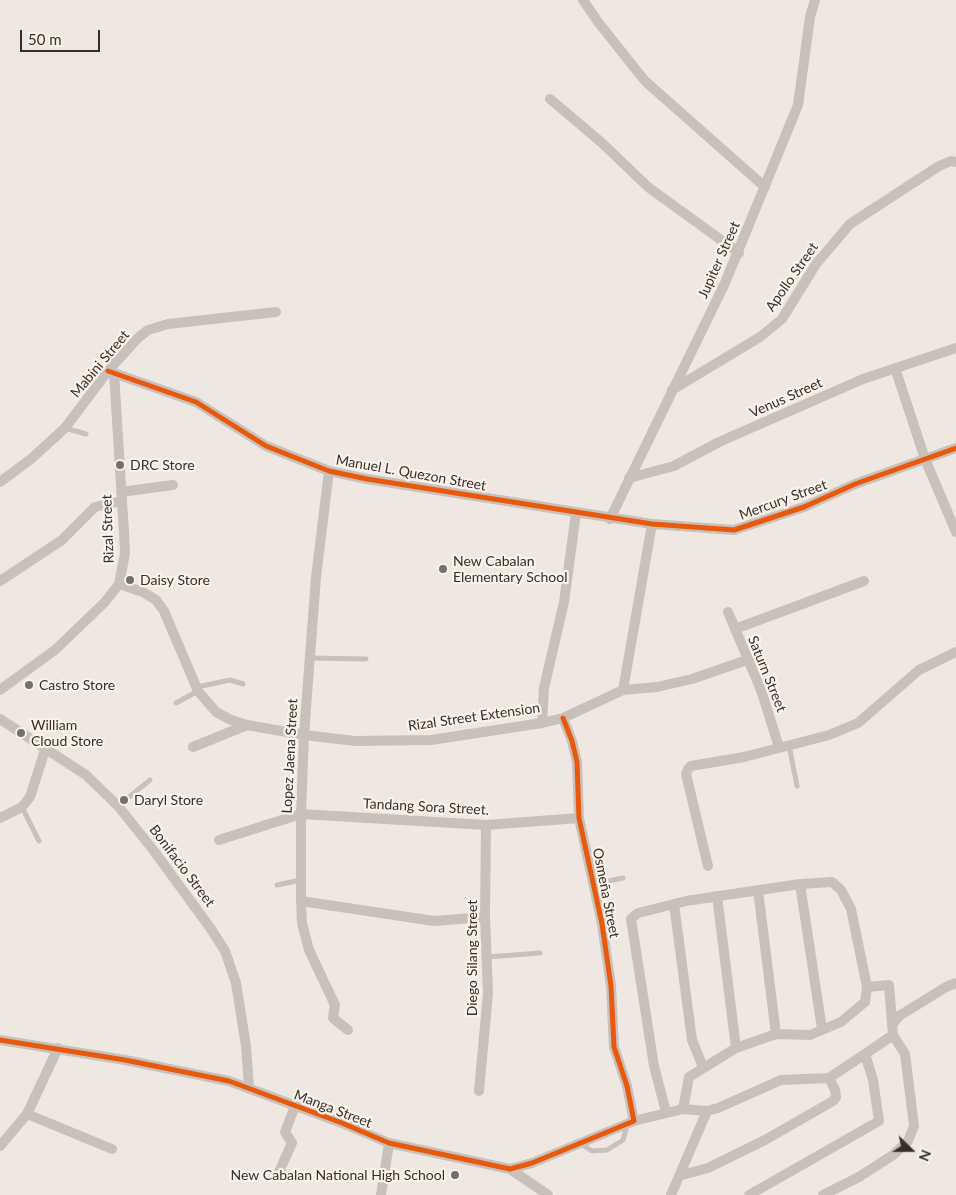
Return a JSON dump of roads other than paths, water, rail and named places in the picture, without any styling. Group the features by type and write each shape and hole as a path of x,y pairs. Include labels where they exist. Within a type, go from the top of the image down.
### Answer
{"street":[{"path":"583,0 645,81 765,187"},
{"name":"Jupiter Street","path":"610,519 739,253 798,106 810,18 815,0"},
{"path":"550,99 602,142 648,187 739,253"},
{"name":"Apollo Street","path":"672,390 760,337 782,319 816,264 850,224 939,166 951,161 956,162"},
{"name":"Mabini Street","path":"0,482 43,449 65,428 138,338 159,326 276,312"},
{"name":"Venus Street","path":"629,478 674,466 728,438 863,379 956,348"},
{"path":"894,368 925,459 956,532"},
{"name":"Manuel L. Quezon Street","path":"111,372 196,402 266,446 329,471 610,519"},
{"name":"Rizal Street","path":"0,690 55,650 105,602 119,584 125,554 111,372"},
{"name":"Mercury Street","path":"610,519 734,530 804,507 855,484 956,448"},
{"name":"Lopez Jaena Street","path":"329,471 309,658 304,735 301,814 302,924 308,950 335,1005 333,1018 348,1030"},
{"path":"0,581 62,540 95,506 121,496 173,485"},
{"path":"542,723 544,688 564,602 576,514"},
{"path":"623,690 652,524"},
{"path":"735,629 864,581"},
{"name":"Rizal Street Extension","path":"119,584 143,592 156,600 164,611 198,689 216,712 247,725 304,735 355,741 430,740 542,723 563,718 623,690 657,687 692,679 746,660"},
{"name":"Saturn Street","path":"728,612 746,660 761,690 784,746"},
{"path":"708,866 686,774 691,766 744,756 829,735 858,724 919,670 956,652"},
{"name":"Osmeña Street","path":"563,718 572,741 577,762 579,818 602,924 611,986 614,1047 628,1086 631,1123"},
{"name":"Bonifacio Street","path":"0,719 46,747 86,775 118,806 154,851 225,951 232,967 241,1006 249,1087"},
{"path":"192,747 247,725"},
{"path":"0,818 22,807 30,797 46,747"},
{"path":"219,840 301,814"},
{"name":"Tandang Sora Street.","path":"301,814 486,825 579,818"},
{"name":"Diego Silang Street","path":"479,1091 488,993 485,917 486,825"},
{"path":"666,1112 654,1066 631,919 638,914 674,904 717,896 800,884 832,882 841,890 851,909 867,987 865,1002 841,1022 810,1035 776,1034 736,1048 689,1077 683,1109"},
{"path":"800,884 822,1029"},
{"path":"758,890 776,1034"},
{"path":"717,896 736,1048"},
{"path":"302,901 434,921 485,917"},
{"path":"674,904 692,1040 703,1068"},
{"path":"671,1195 682,1175 708,1111 781,1080 829,1078 865,1054 893,1030 899,1016 946,987 956,983"},
{"path":"823,1195 859,1177 893,1155 908,1141 914,1126 905,1054 893,1030 889,984 867,987"},
{"name":"Manga Street","path":"0,1040 58,1048 201,1074 249,1087 389,1143 510,1169 532,1163 631,1123 666,1112 683,1109 708,1111"},
{"path":"0,1146 27,1114 38,1096 58,1048"},
{"path":"749,1195 879,1120 873,1080 865,1054"},
{"path":"682,1175 708,1168 766,1140 833,1101 836,1096 829,1078"},
{"path":"279,1172 292,1143 285,1132 295,1106"},
{"path":"27,1114 112,1149"},
{"path":"381,1195 389,1143"},
{"path":"510,1169 548,1195"},
{"path":"529,1195 530,1182"}],"lane":[{"path":"65,428 86,434"},
{"path":"309,658 366,659"},
{"path":"176,703 198,689 230,680 243,684"},
{"path":"784,746 798,786"},
{"path":"118,806 150,780"},
{"path":"22,807 39,840"},
{"path":"594,884 623,878"},
{"path":"277,885 301,880"},
{"path":"487,957 540,953"},
{"path":"580,1143 592,1151 607,1150 623,1140 631,1123"}],"place":[{"name":"DRC Store","path":"120,465"},
{"name":"New Cabalan Elementary School","path":"443,569"},
{"name":"Daisy Store","path":"130,580"},
{"name":"Castro Store","path":"29,685"},
{"name":"William Cloud Store","path":"21,733"},
{"name":"Daryl Store","path":"124,800"},
{"name":"New Cabalan National High School","path":"455,1175"}]}
